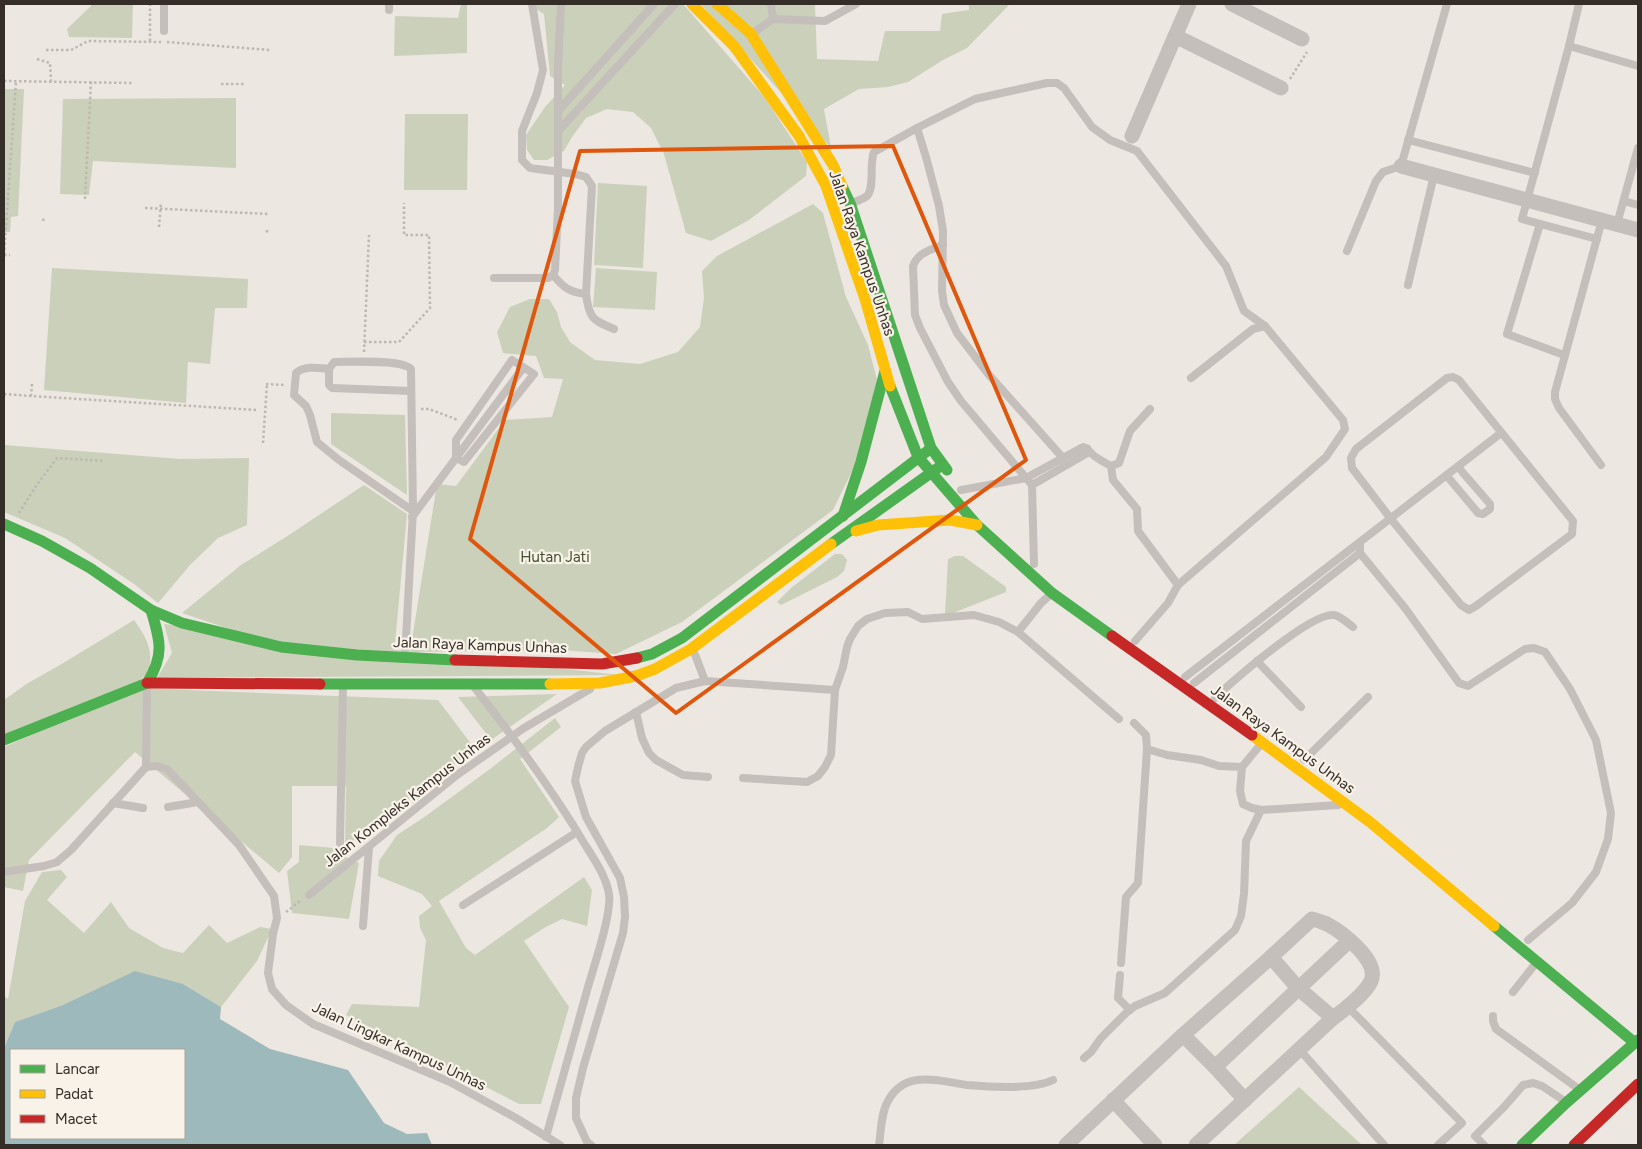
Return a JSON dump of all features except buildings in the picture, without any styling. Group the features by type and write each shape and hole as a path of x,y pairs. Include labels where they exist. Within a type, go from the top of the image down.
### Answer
{"main road":[{"name":"Jalan Raya Kampus Unhas","path":"692,4 734,46 800,136 826,186 864,299 885,371 918,457 977,526 1049,586 1148,661 1187,683"},
{"name":"Jalan Raya Kampus Unhas","path":"717,4 751,34 833,165 850,202 931,448 961,490 987,519 1034,564 1049,586 1135,642 1212,701 1304,760 1340,786"},
{"path":"834,208 850,202"},
{"path":"842,516 862,462 885,371"},
{"name":"Jalan Raya Kampus Unhas","path":"7,525 58,549 90,568 151,610 182,622 281,647 354,673 404,658 602,664 652,654 682,638 931,448"},
{"name":"Jalan Raya Kampus Unhas","path":"147,683 354,673 472,685 600,683 636,676 655,669 691,649 942,464"},
{"path":"846,533 878,526 950,520 977,526"},
{"path":"4,740 147,683 157,665 160,650 158,634 151,610"},
{"name":"Jalan Raya Kampus Unhas","path":"1212,701 1262,743 1347,804 1365,810 1537,961 1637,1039"},
{"path":"1505,921 1637,1039 1566,1103 1558,1117 1522,1145"},
{"path":"1580,1140 1638,1084"}],"street":[{"path":"1132,136 1189,4"},
{"path":"1232,4 1302,39"},
{"path":"1175,36 1281,88"},
{"path":"1401,166 1638,230"},
{"path":"1066,1145 1312,918 1327,924 1363,952 1373,973 1371,982 1348,1007 1333,1018 1196,1145"},
{"path":"1215,1067 1349,940"},
{"path":"1271,957 1298,988 1333,1018"},
{"path":"1183,1035 1245,1100"},
{"path":"1113,1100 1155,1145"}],"lane":[{"path":"164,4 164,31"},
{"path":"532,4 543,70 537,93 522,131 522,160 530,168 575,174 586,178 592,186 586,294 588,309 596,322 614,329"},
{"path":"553,276 556,262 560,4"},
{"path":"559,110 654,4"},
{"path":"559,130 676,4"},
{"path":"771,4 773,19"},
{"path":"751,34 773,19 825,21 856,4"},
{"path":"1347,251 1376,181 1383,172 1401,166 1447,4"},
{"path":"1579,4 1522,219 1597,238"},
{"path":"1569,46 1638,66"},
{"path":"850,202 866,198 870,192 871,158 874,152 916,128 975,99 1047,83 1057,83 1064,88 1092,127 1110,140 1137,151 1226,266 1244,311 1264,326 1343,420 1345,429 1326,457 1178,585 1168,603 1135,642"},
{"path":"916,128 937,194 942,221 942,299 957,334 989,375 1062,458"},
{"path":"1408,140 1535,173"},
{"path":"1617,224 1638,148"},
{"path":"1408,285 1434,175"},
{"path":"1624,201 1638,205"},
{"path":"1601,465 1559,408 1555,399 1564,355 1602,220"},
{"path":"1540,224 1507,334 1564,355"},
{"path":"943,245 922,253 915,260 913,266 914,310 916,318 948,382 961,401 1032,484 1034,564"},
{"path":"494,278 548,278 553,276"},
{"path":"553,276 562,286 572,292 586,294"},
{"path":"1191,378 1253,329 1264,326"},
{"path":"512,360 534,374 464,462 456,458 456,440 512,360"},
{"path":"404,658 412,514 411,370 407,366 363,361 334,362 330,369 329,385 332,388 411,390"},
{"path":"330,369 305,368 296,372 294,395 306,406 317,442 412,514"},
{"path":"412,514 523,368"},
{"path":"1453,377 1459,380 1573,522 1572,534 1469,610 1461,605 1391,519 1352,468 1351,458 1356,449 1447,378 1453,377"},
{"path":"961,490 1026,478 1083,447 1111,466 1119,463 1130,431 1150,410"},
{"path":"1187,683 1391,519 1502,433"},
{"path":"1032,484 1089,452"},
{"path":"1111,466 1113,480 1137,509 1138,531 1178,585"},
{"path":"1447,476 1478,513 1483,514 1490,509 1490,504 1458,467"},
{"path":"1360,544 1360,553 1405,608 1459,683 1468,686 1525,649 1534,648 1545,652 1570,689 1596,740 1611,813 1608,839 1596,872 1572,903 1528,940"},
{"path":"1187,683 1360,553"},
{"path":"1018,632 1041,603 1049,586"},
{"path":"742,778 807,782 818,776 831,755 835,690 850,639 861,622 885,613 908,612 922,619 974,614 999,622 1018,632 1120,719"},
{"path":"1212,701 1257,661 1316,620 1329,615 1335,615 1353,627"},
{"path":"691,649 706,681"},
{"path":"1257,661 1301,707"},
{"path":"340,842 354,673"},
{"path":"591,1145 587,1142 576,1118 576,1098 620,942 625,917 624,897 620,878 584,811 575,781 582,753 586,747 605,731 676,688 706,681 835,690"},
{"path":"146,767 147,683"},
{"name":"Jalan Kompleks Kampus Unhas","path":"309,895 457,775 492,749 600,683"},
{"path":"472,685 514,736 577,832 605,881 609,895 610,905 598,954 546,1137"},
{"path":"1304,760 1368,697"},
{"path":"636,712 642,738 656,760 683,774 708,777"},
{"path":"1121,964 1126,897 1138,883 1147,749 1146,736 1134,723"},
{"path":"1262,743 1242,767 1240,791 1243,804 1261,810 1347,804"},
{"path":"1147,749 1167,755 1201,760 1219,766 1242,767"},
{"path":"4,872 44,866 57,862 71,850 146,767 156,766 167,769 246,853 274,896 278,918"},
{"path":"168,807 198,802"},
{"path":"113,803 143,808"},
{"path":"1084,1058 1101,1038 1130,1010 1165,993 1235,930 1241,916 1244,894 1246,841 1261,810"},
{"path":"463,905 577,832"},
{"path":"363,926 369,847"},
{"name":"Jalan Lingkar Kampus Unhas","path":"278,918 273,934 268,973 270,984 286,1005 313,1024 450,1082 510,1114 560,1145"},
{"path":"1513,992 1537,961"},
{"path":"1120,975 1118,998 1130,1010"},
{"path":"1348,1007 1462,1123 1438,1145"},
{"path":"1493,1016 1496,1029 1581,1090"},
{"path":"1299,1049 1384,1145"},
{"path":"879,1145 886,1106 892,1095 902,1084 913,1080 930,1079 967,1085 1000,1087 1042,1084 1054,1080"},
{"path":"1484,1145 1475,1136 1506,1106 1523,1085 1533,1083 1542,1086 1566,1103"}],"path":[{"path":"150,4 150,41"},
{"path":"1281,88 1286,86 1308,51 1309,47 1302,39"},
{"path":"46,50 71,50 88,41 150,41 270,50"},
{"path":"38,59 50,63 50,81"},
{"path":"4,81 133,83"},
{"path":"10,255 4,255 16,81"},
{"path":"85,199 91,82"},
{"path":"222,84 245,84"},
{"path":"159,227 161,202"},
{"path":"364,342 399,342 430,308 429,235 404,235 404,203"},
{"path":"144,208 268,214"},
{"path":"43,221 44,217"},
{"path":"363,361 369,235"},
{"path":"31,396 32,384"},
{"path":"263,443 266,384 295,385"},
{"path":"4,394 256,410"},
{"path":"412,408 429,409 467,424"},
{"path":"7,525 57,458 105,461"},
{"path":"278,918 309,895"}],"highlighted area":[{"path":"893,146 1026,460 676,713 470,539 580,151"}],"green space":[{"path":"91,4 133,4 132,38 69,37 67,29"},
{"path":"461,4 467,4 467,53 394,56 395,16 458,18"},
{"path":"528,4 683,4 765,98 807,162 806,176 749,220 711,241 686,233 664,154 651,128 633,112 607,109 586,118 564,151 547,160 534,160 527,150 526,135 545,107 565,85 550,76 544,14"},
{"path":"701,4 815,5 817,59 878,61 885,31 940,31 942,14 969,10 969,4 1010,4 967,48 943,60 908,82 888,87 859,89 824,109 831,148"},
{"path":"4,89 24,89 18,216 11,217 10,232 4,232"},
{"path":"236,98 236,168 93,161 89,195 60,194 63,99"},
{"path":"405,114 468,114 467,190 404,190"},
{"path":"598,183 647,186 643,268 594,265"},
{"name":"Hutan Jati","path":"813,204 823,213 846,297 868,345 877,380 855,465 833,510 682,622 616,654 560,650 410,652 437,484 456,486 505,420 552,417 563,379 544,378 536,356 503,353 497,332 510,307 530,299 549,299 557,312 561,327 570,342 595,360 640,364 678,352 700,327 704,298 702,271 717,256"},
{"path":"52,268 248,279 247,308 215,308 210,364 188,362 186,403 44,390"},
{"path":"596,268 657,272 655,310 593,307"},
{"path":"331,413 405,415 407,495 331,444"},
{"path":"4,445 180,459 249,458 247,525 218,538 190,565 158,603 134,584 65,538 4,512"},
{"path":"364,485 407,514 394,654 244,634 182,613 241,565"},
{"path":"835,554 842,554 847,560 844,571 837,577 781,605 777,602 791,588"},
{"path":"955,556 963,556 1006,587 1006,592 948,615 945,613 948,559"},
{"path":"134,620 144,636 150,654 147,673 140,681 4,736 4,700 28,683"},
{"path":"164,624 619,675 157,678 172,653"},
{"path":"138,688 438,700 475,749 345,847 346,786 292,786 292,857 279,873 135,752 29,860 23,891 4,887 4,747"},
{"path":"557,694 491,740 458,697"},
{"path":"555,718 561,727 520,759 559,817 547,828 439,901 466,948 475,955 584,877 592,890 587,926 562,919 524,941 569,1007 541,1104 519,1104 346,1015 352,1004 419,1007 426,940 420,928 419,916 432,906 422,894 378,876 379,861 397,835 490,769"},
{"path":"299,845 334,848 339,854 359,863 349,919 292,913 287,871 299,862"},
{"path":"61,870 67,877 47,900 84,933 111,902 129,928 163,948 183,953 209,925 227,943 260,927 272,929 257,961 221,1007 183,984 63,1005 15,1022 4,1048 4,996 8,999 25,901 42,872"},
{"path":"1299,1087 1362,1145 1234,1145"}],"water":[{"path":"135,971 183,984 221,1007 220,1019 270,1049 348,1070 384,1123 407,1134 427,1133 432,1145 4,1145 4,1048 15,1022 63,1005"}],"traffic: fast":[{"path":"842,186 850,203 931,448 947,470"},
{"path":"843,516 861,462 885,371"},
{"path":"890,386 918,457 977,525 1052,593 1112,636"},
{"path":"637,658 652,654 682,638 930,449"},
{"path":"831,544 942,465"},
{"path":"4,524 42,541 90,568 151,610 182,623 281,647 357,655 455,660"},
{"path":"4,740 147,683 159,656 157,630 151,610"},
{"path":"320,684 550,684"},
{"path":"1494,926 1635,1043"},
{"path":"1522,1145 1566,1103 1638,1040"}],"traffic: slow":[{"path":"692,4 734,46 799,136 826,186 865,299 890,386"},
{"path":"717,4 751,34 833,165 842,186"},
{"path":"856,531 878,525 950,520 977,525"},
{"path":"550,684 600,683 636,676 655,669 691,649 831,544"},
{"path":"1252,735 1370,822 1494,926"}],"traffic: jam":[{"path":"1112,636 1252,735"},
{"path":"455,660 602,664 637,658"},
{"path":"147,683 320,684"},
{"path":"1574,1145 1638,1084"}]}
